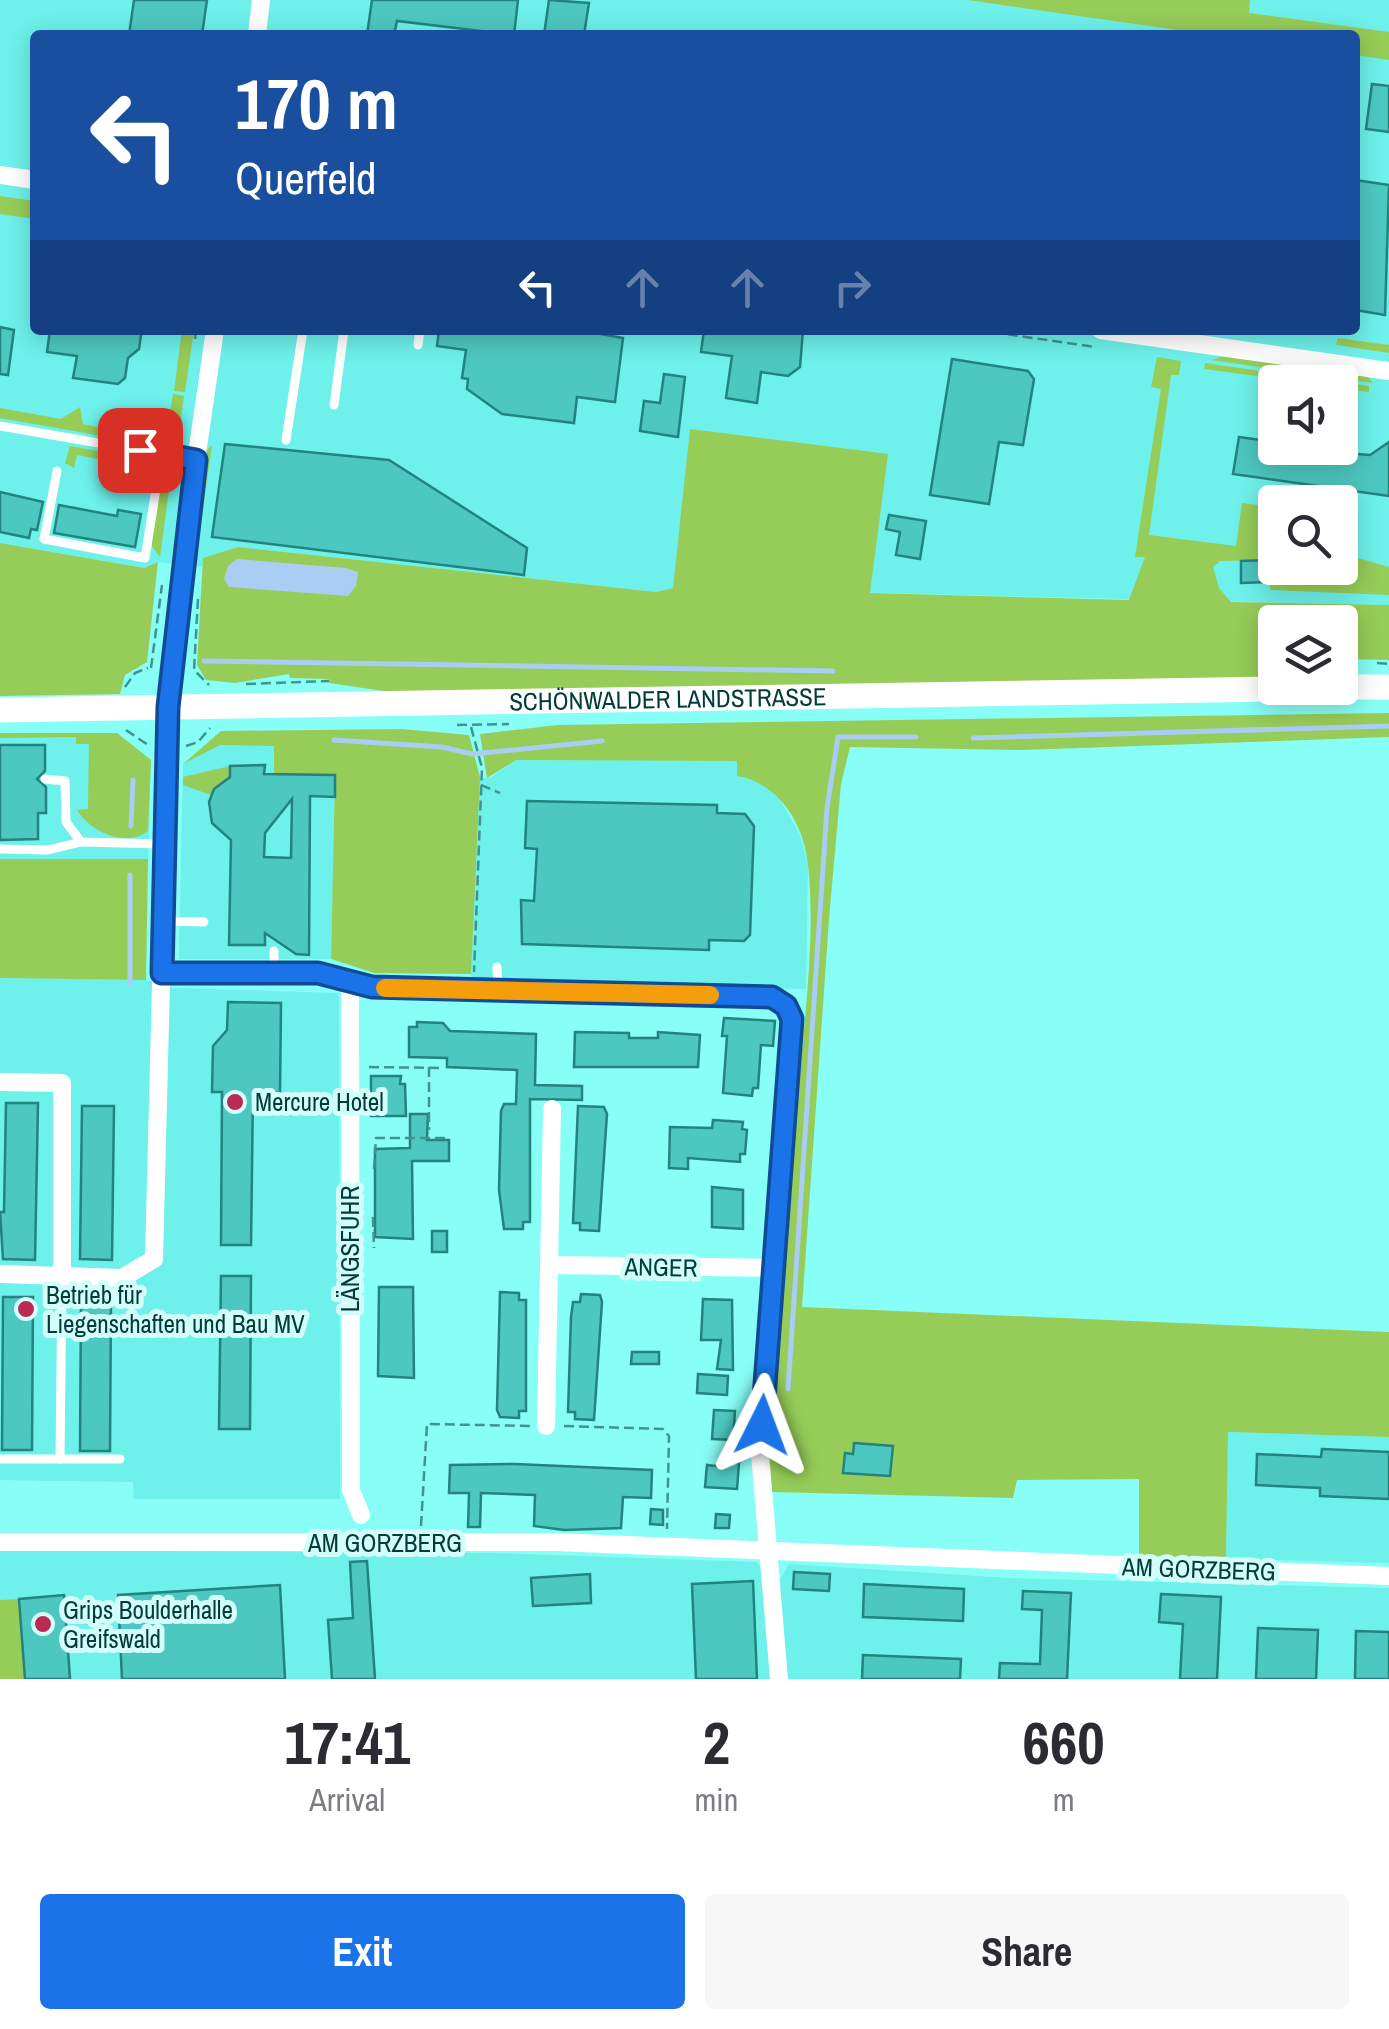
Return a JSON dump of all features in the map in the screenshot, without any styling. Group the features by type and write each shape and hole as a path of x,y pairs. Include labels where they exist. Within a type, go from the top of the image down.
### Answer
{"main road":[{"name":"SCHÖNWALDER LANDSTRASSE","path":"1358,682 1383,675"},
{"name":"SCHÖNWALDER LANDSTRASSE","path":"0,710 1258,689"}],"street":[{"path":"257,30 261,0"},
{"path":"0,175 30,179"},
{"path":"0,1274 122,1278 142,1270 154,1258 168,707 214,335"},
{"path":"1136,335 1389,371"},
{"path":"162,973 318,973 372,987 772,997 786,1006 792,1019 760,1454 779,1679"},
{"name":"LÄNGSFUHR","path":"350,982 351,1490 361,1515"},
{"path":"0,1082 62,1083 62,1276"},
{"path":"546,1426 552,1109"},
{"name":"ANGER","path":"550,1265 774,1268"},
{"name":"AM GORZBERG","path":"0,1542 666,1546 1389,1576"}],"lane":[{"path":"286,440 301,335"},
{"path":"334,404 343,335"},
{"path":"418,346 419,335"},
{"path":"0,426 196,460"},
{"path":"57,471 44,539 145,558 156,489"},
{"path":"46,779 65,781 66,822 81,842"},
{"path":"0,849 48,850 81,842 164,844"},
{"path":"163,920 204,922"},
{"path":"274,951 274,973"},
{"path":"498,968 498,990"},
{"path":"60,1460 62,1276"},
{"path":"0,1459 120,1459"}],"path":[{"path":"1383,675 1389,664"},
{"path":"123,694 126,680 151,668"},
{"path":"194,670 214,687"},
{"path":"245,684 330,681"},
{"path":"470,725 482,768 474,978"},
{"path":"123,728 152,746"},
{"path":"480,784 500,794"},
{"path":"350,1068 442,1068"},
{"path":"429,1068 430,1130"},
{"path":"374,1169 376,1138 450,1138"},
{"path":"374,1218 374,1248"},
{"path":"420,1542 427,1424 663,1428 669,1436 666,1546"}],"shaded area":[{"path":"0,0 1389,0 1389,605 673,588 656,592 238,547 203,558 202,567 158,562 144,568 0,543"},
{"path":"237,559 346,568 358,572 356,586 348,596 229,587 224,579 228,566"},
{"path":"0,733 117,733 151,760 148,859 0,859"},
{"path":"220,745 275,746 335,775 331,959 179,959 183,764"},
{"path":"516,760 738,761 738,776 764,784 777,794 800,835 808,864 806,989 471,981 476,778 490,778"},
{"path":"0,978 146,980 174,988 339,993 340,1499 134,1499 133,1482 0,1480"},
{"path":"1228,1432 1389,1437 1389,1563 1226,1559"},
{"path":"0,1550 490,1553 757,1562 763,1570 771,1679 0,1679"},
{"path":"789,1564 1008,1578 1389,1588 1389,1679 784,1679 778,1583"}],"green space":[{"path":"968,0 1250,0 1249,13 1389,32 1389,60 1360,56 1360,30 1177,30"},
{"path":"0,196 30,200 30,218 0,214"},
{"path":"181,335 193,335 185,392 174,391"},
{"path":"1338,338 1389,345 1389,353 1336,345"},
{"path":"1224,356 1288,365 1258,367 1211,360"},
{"path":"1157,357 1181,361 1179,375 1171,375 1149,535 1236,546 1242,503 1258,505 1258,560 1220,561 1213,567 1219,588 1231,602 1389,605 1389,660 1358,659 1358,605 1258,605 1258,678 505,693 384,691 329,683 329,679 290,678 289,674 235,683 206,680 197,665 203,558 238,547 656,592 673,588 690,429 888,454 870,593 1129,600 1145,557 1135,557 1161,389 1151,387"},
{"path":"1205,363 1258,370 1258,376 1204,369"},
{"path":"1358,375 1367,376 1373,383 1358,381"},
{"path":"1358,384 1369,386 1369,392 1358,390"},
{"path":"173,394 184,396 177,449 129,441 130,433 170,411"},
{"path":"80,407 83,424 126,433 125,440 0,418 0,408 61,419"},
{"path":"212,445 200,531 195,525 206,451"},
{"path":"70,446 174,465 173,473 77,455 74,468 65,463"},
{"path":"161,473 171,475 160,557 151,545"},
{"path":"0,543 144,568 158,562 147,662 125,675 120,694 0,696"},
{"path":"1358,558 1389,567 1389,595 1270,590 1270,585 1358,585"},
{"path":"1389,713 1389,737 1022,750 850,747 841,784 829,919 802,1307 1389,1332 1389,1437 1228,1432 1226,1559 1139,1555 1139,1479 1017,1480 1013,1498 772,1492 767,1453 810,949 808,865 801,835 777,796 752,780 737,776 737,761 516,760 487,778 480,734 558,725"},
{"path":"401,729 469,735 480,777 471,974 374,973 331,959 335,775 274,774 274,746 220,745 183,764 221,731"},
{"path":"0,733 117,733 151,760 148,831 119,838 91,825 77,810 88,809 89,744 76,744 76,737 0,738"},
{"path":"230,766 230,777 211,795 183,785 183,777"},
{"path":"0,859 148,859 146,980 0,978"},
{"path":"19,1599 25,1679 0,1679 0,1600"}],"building":[{"path":"134,0 207,0 203,30 130,30"},
{"path":"372,0 518,0 515,30 472,30 397,21 395,30 368,30"},
{"path":"549,0 589,3 585,30 545,30"},
{"path":"1372,84 1389,86 1389,132 1366,129"},
{"path":"1360,181 1389,185 1385,315 1360,311"},
{"path":"0,327 14,330 8,375 0,374"},
{"path":"49,335 141,335 139,349 128,358 125,378 118,384 73,378 77,356 47,352"},
{"path":"438,335 623,338 615,402 577,397 574,423 502,414 467,389 468,379 462,378 466,350 437,346"},
{"path":"703,335 803,335 800,367 788,376 761,372 757,403 726,398 732,356 701,352"},
{"path":"952,359 1028,371 1034,379 1023,445 999,442 989,504 930,495"},
{"path":"664,374 685,377 678,437 640,431 644,401 660,403"},
{"path":"1239,437 1258,440 1258,465 1358,465 1358,454 1370,455 1389,442 1389,496 1358,492 1358,485 1311,485 1233,474"},
{"path":"225,444 389,460 527,548 524,575 212,537"},
{"path":"0,492 43,502 37,530 31,529 29,538 0,532"},
{"path":"59,505 117,516 118,510 141,514 135,547 54,533"},
{"path":"889,515 926,521 920,559 896,555 900,532 886,529"},
{"path":"1258,560 1258,582 1241,583 1241,561"},
{"path":"0,745 45,745 45,771 37,779 46,787 46,813 38,813 38,839 0,840"},
{"path":"265,765 264,774 335,775 335,797 310,796 309,955 296,954 265,933 265,945 229,945 231,840 212,823 209,802 214,789 230,777 230,766","holes":["292,799 291,858 264,857 265,833"]},
{"path":"527,801 717,805 717,813 745,814 754,826 750,935 744,941 709,940 709,950 522,944 521,900 534,901 537,849 525,848"},
{"path":"228,1002 281,1003 280,1093 253,1092 251,1245 221,1245 222,1092 212,1092 213,1046 227,1030"},
{"path":"724,1018 775,1021 773,1046 761,1045 758,1088 753,1088 752,1096 723,1093 727,1036 722,1036"},
{"path":"417,1022 443,1023 450,1031 536,1034 535,1085 582,1086 582,1100 530,1099 530,1222 523,1222 523,1229 504,1229 499,1190 501,1111 504,1104 516,1104 517,1070 447,1067 447,1058 409,1057 409,1027 417,1027"},
{"path":"575,1032 629,1033 629,1038 658,1038 658,1032 700,1035 698,1067 574,1067"},
{"path":"371,1076 401,1076 406,1116 371,1116"},
{"path":"6,1103 38,1103 35,1260 3,1259 0,1212 4,1212"},
{"path":"82,1106 114,1106 112,1260 80,1259"},
{"path":"578,1106 604,1107 607,1114 599,1231 580,1230 580,1223 573,1223"},
{"path":"410,1114 428,1114 427,1140 449,1140 449,1161 412,1161 413,1239 375,1237 375,1149 410,1148"},
{"path":"713,1120 743,1122 742,1129 747,1130 745,1154 740,1154 740,1162 688,1158 688,1169 669,1168 670,1127 712,1128"},
{"path":"712,1187 743,1190 743,1229 712,1227"},
{"path":"432,1231 447,1231 447,1252 432,1252"},
{"path":"221,1276 251,1276 250,1429 219,1429"},
{"path":"379,1287 413,1287 414,1378 378,1376"},
{"path":"500,1292 519,1293 519,1300 526,1300 526,1411 519,1411 519,1418 500,1417 497,1410"},
{"path":"581,1294 600,1295 602,1302 594,1420 575,1419 575,1412 568,1412 571,1317 573,1302 580,1302"},
{"path":"3,1297 33,1297 32,1450 2,1450"},
{"path":"81,1298 111,1298 110,1451 80,1451"},
{"path":"703,1299 732,1300 733,1370 717,1369 721,1340 701,1340"},
{"path":"632,1352 659,1352 659,1364 631,1364"},
{"path":"698,1374 728,1376 727,1395 697,1393"},
{"path":"714,1410 735,1411 733,1440 712,1439"},
{"path":"854,1443 893,1446 890,1476 843,1473 845,1453 853,1454"},
{"path":"1322,1449 1389,1452 1389,1499 1320,1496 1320,1488 1256,1485 1257,1454 1321,1457"},
{"path":"725,1462 739,1463 737,1489 705,1487 707,1465 724,1467"},
{"path":"450,1465 652,1470 651,1498 623,1497 621,1528 564,1530 534,1526 535,1495 481,1493 480,1527 468,1527 469,1493 449,1493"},
{"path":"651,1509 663,1510 663,1525 650,1524"},
{"path":"716,1514 730,1515 729,1528 715,1528"},
{"path":"367,1561 375,1679 332,1679 328,1620 353,1618 350,1562"},
{"path":"794,1572 830,1574 829,1591 793,1589"},
{"path":"590,1574 591,1603 533,1606 531,1578"},
{"path":"753,1581 757,1679 696,1679 692,1584"},
{"path":"864,1584 964,1589 963,1621 863,1617"},
{"path":"280,1585 285,1679 122,1679 118,1595"},
{"path":"1023,1591 1071,1593 1067,1679 999,1679 1000,1663 1040,1664 1042,1610 1022,1609"},
{"path":"1161,1594 1221,1597 1217,1679 1180,1679 1183,1624 1159,1622"},
{"path":"64,1595 70,1679 25,1679 19,1599"},
{"path":"1258,1628 1318,1630 1316,1679 1256,1679"},
{"path":"1356,1631 1389,1632 1389,1679 1355,1679"},
{"path":"863,1655 961,1659 960,1679 862,1679"}],"waterway":[{"path":"204,661 833,671"},
{"path":"973,738 1389,726"},
{"path":"788,1389 827,808 838,737 916,737"},
{"path":"334,740 442,747 472,754 602,741"},
{"path":"131,826 133,780"},
{"path":"130,875 130,984"}],"slow traffic":[{"path":"385,988 710,995"}],"place":[{"name":"Mercure Hotel","path":"235,1102"},
{"name":"Betrieb für Liegenschaften und Bau MV","path":"26,1309"},
{"name":"Grips Boulderhalle Greifswald","path":"43,1624"}],"route":[{"path":"140,450 196,460 168,707 162,973 318,973 372,987 772,997 786,1006 792,1019 762,1425"}]}
